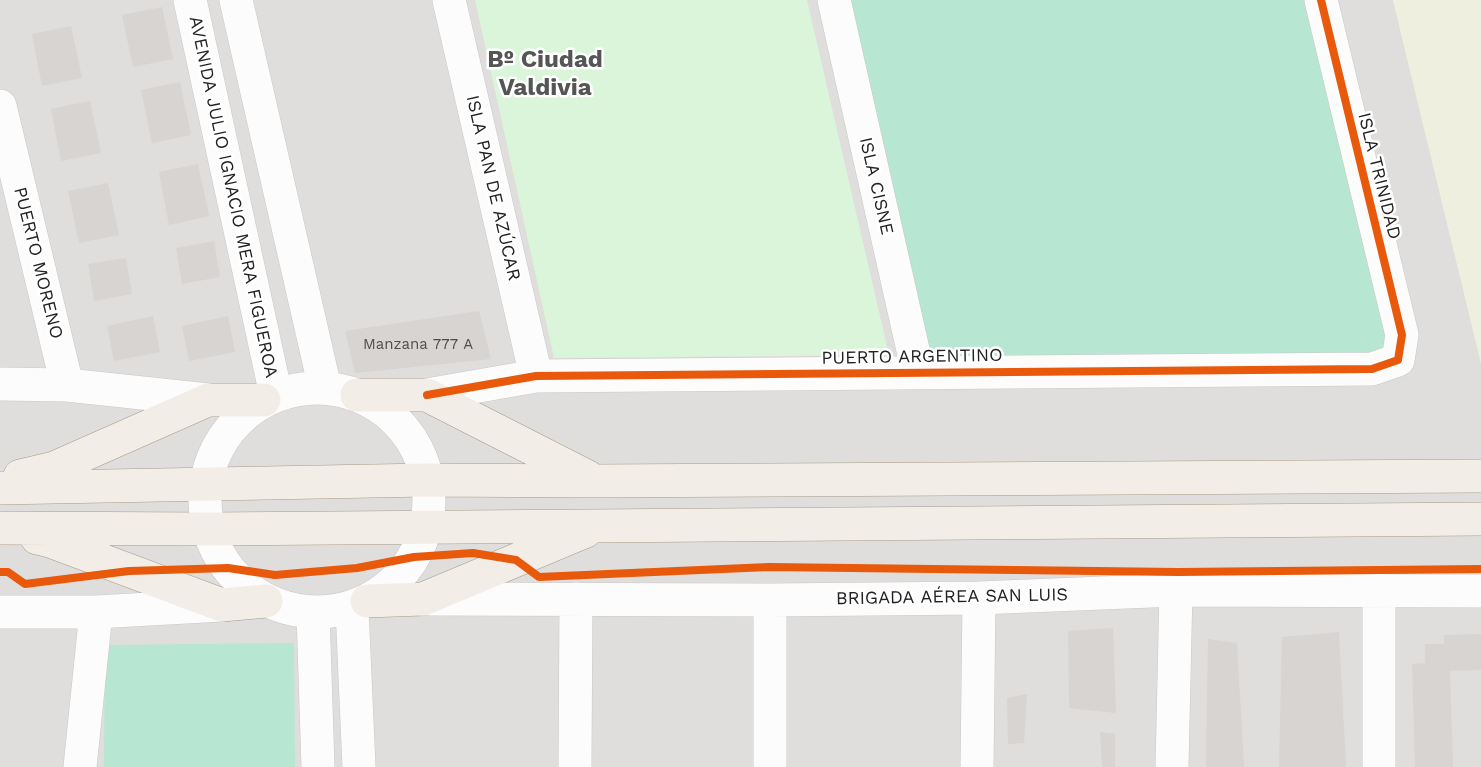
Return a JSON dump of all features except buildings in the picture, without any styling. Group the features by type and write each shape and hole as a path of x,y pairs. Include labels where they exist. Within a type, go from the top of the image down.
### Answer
{"main road":[{"path":"357,395 427,395 595,481"},
{"path":"0,481 54,468 207,400 270,398"},
{"path":"0,488 427,480 1481,476"},
{"path":"0,530 1481,519"},
{"path":"359,604 423,599 599,525"},
{"path":"0,530 50,540 222,605 266,601"}],"street":[{"name":"AVENIDA JULIO IGNACIO MERA FIGUEROA","path":"189,0 270,398"},
{"path":"236,0 325,388"},
{"name":"ISLA PAN DE AZÚCAR","path":"449,0 536,376"},
{"name":"ISLA CISNE","path":"834,0 918,372"},
{"name":"ISLA TRINIDAD","path":"1321,0 1402,335 1398,360"},
{"name":"PUERTO MORENO","path":"0,106 67,385"},
{"name":"PUERTO ARGENTINO","path":"427,395 536,376 1372,369 1398,360"},
{"path":"0,384 67,385 207,400"},
{"path":"300,388 325,388 357,395 390,414 414,444 427,480 429,503 426,526 414,556 394,582 359,604 333,612 313,613 289,610 266,601 240,583 224,563 208,529 205,484 216,450 236,422 270,398 300,388"},
{"path":"1172,767 1176,590"},
{"name":"BRIGADA AÉREA SAN LUIS","path":"423,599 770,600 979,598 1176,590 1481,591"},
{"path":"1379,590 1379,767"},
{"path":"977,767 979,598"},
{"path":"575,767 576,599"},
{"path":"770,600 770,767"},
{"path":"359,604 359,767"},
{"path":"0,612 96,612 222,605"},
{"path":"80,767 96,612"},
{"path":"313,613 318,767"}],"shaded area":[{"path":"0,0 1393,0 1481,363 1481,767 0,767"}],"green space":[{"path":"475,0 807,0 889,355 554,358"},
{"path":"837,0 1318,0 1396,359 921,368"},
{"path":"1393,0 1481,0 1481,363 1415,91"},
{"path":"294,643 295,767 104,767 105,645"}],"cycle path":[{"path":"427,395 536,376 1372,369 1398,360 1402,335 1321,0"},
{"path":"0,572 8,572 25,584 129,571 228,568 275,575 357,568 414,557 473,553 516,560 539,577 769,567 1178,572 1481,569"}],"district":[{"name":"Bº Ciudad Valdivia","path":"545,74"}]}
